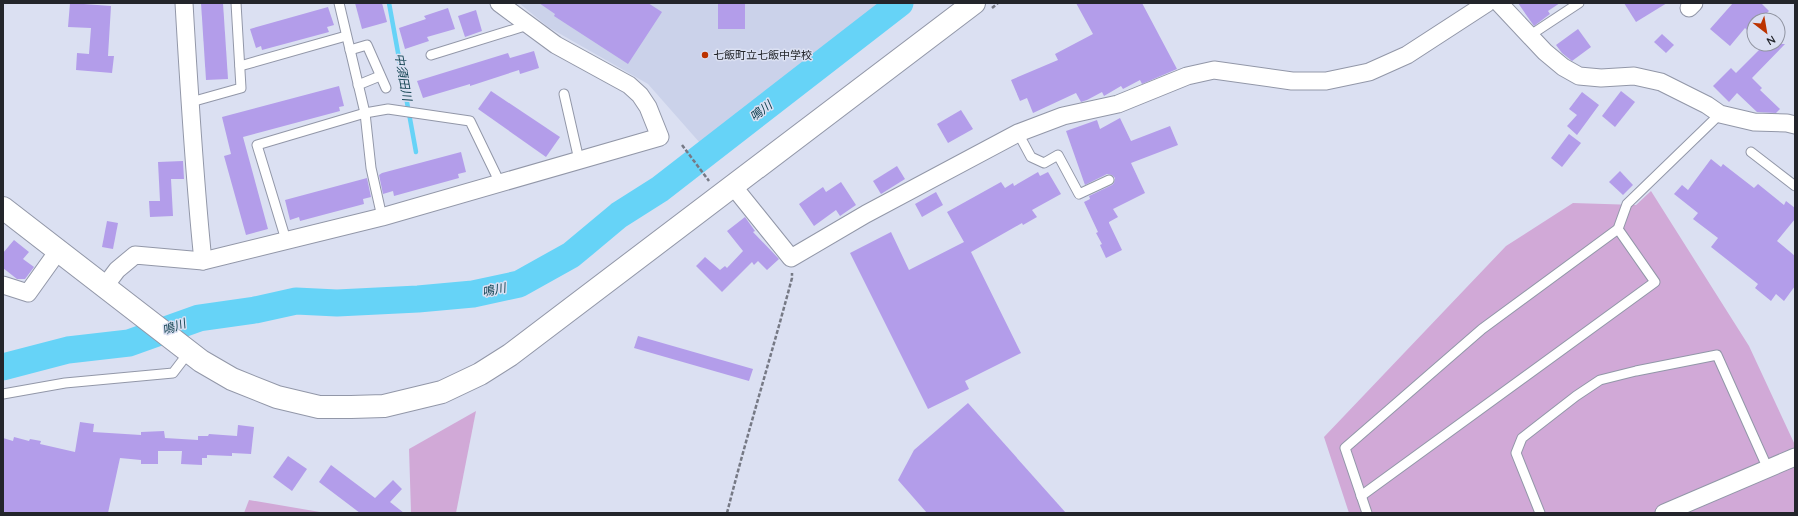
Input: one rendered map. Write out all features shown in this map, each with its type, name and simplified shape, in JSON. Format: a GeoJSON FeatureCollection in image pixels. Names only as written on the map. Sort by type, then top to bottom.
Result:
{"type":"FeatureCollection","features":[{"type":"Feature","properties":{"kind":"street"},"geometry":{"type":"LineString","coordinates":[[184,3],[191,102],[192,143],[203,261]]}},
{"type":"Feature","properties":{"kind":"street"},"geometry":{"type":"LineString","coordinates":[[105,286],[117,270],[135,255],[203,261],[382,217],[660,137],[648,108],[640,95],[629,85],[556,45],[499,3]]}},
{"type":"Feature","properties":{"kind":"street"},"geometry":{"type":"LineString","coordinates":[[3,208],[185,349],[201,361],[232,380],[277,396],[319,407],[384,406],[442,392],[480,374],[510,355],[974,3]]}},
{"type":"Feature","properties":{"kind":"street"},"geometry":{"type":"LineString","coordinates":[[733,186],[791,258],[866,214],[1018,133],[1063,116],[1118,104],[1187,76],[1214,70],[1292,81],[1326,81],[1369,72],[1407,55],[1489,3],[1529,36],[1563,67],[1579,76],[1601,78],[1634,76],[1661,82],[1707,105],[1720,114],[1754,122],[1787,123],[1795,125]]}},
{"type":"Feature","properties":{"kind":"street"},"geometry":{"type":"LineString","coordinates":[[3,285],[28,293],[58,251]]}},
{"type":"Feature","properties":{"kind":"street"},"geometry":{"type":"LineString","coordinates":[[1664,513],[1795,457]]}},
{"type":"Feature","properties":{"kind":"lane"},"geometry":{"type":"LineString","coordinates":[[191,102],[241,88],[236,3]]}},
{"type":"Feature","properties":{"kind":"lane"},"geometry":{"type":"LineString","coordinates":[[339,3],[365,113],[371,168],[382,217]]}},
{"type":"Feature","properties":{"kind":"lane"},"geometry":{"type":"LineString","coordinates":[[1529,36],[1580,3]]}},
{"type":"Feature","properties":{"kind":"lane"},"geometry":{"type":"LineString","coordinates":[[431,55],[528,25]]}},
{"type":"Feature","properties":{"kind":"lane"},"geometry":{"type":"LineString","coordinates":[[240,66],[346,36]]}},
{"type":"Feature","properties":{"kind":"lane"},"geometry":{"type":"LineString","coordinates":[[350,50],[367,45],[386,88]]}},
{"type":"Feature","properties":{"kind":"lane"},"geometry":{"type":"LineString","coordinates":[[358,85],[380,76]]}},
{"type":"Feature","properties":{"kind":"lane"},"geometry":{"type":"LineString","coordinates":[[564,94],[579,160]]}},
{"type":"Feature","properties":{"kind":"lane"},"geometry":{"type":"LineString","coordinates":[[286,240],[257,145],[365,113],[388,109],[470,121],[500,183]]}},
{"type":"Feature","properties":{"kind":"lane"},"geometry":{"type":"LineString","coordinates":[[1367,513],[1345,448],[1482,329],[1618,229],[1627,204],[1720,114]]}},
{"type":"Feature","properties":{"kind":"lane"},"geometry":{"type":"LineString","coordinates":[[1018,133],[1031,157],[1044,163],[1058,154],[1079,194],[1109,180]]}},
{"type":"Feature","properties":{"kind":"lane"},"geometry":{"type":"LineString","coordinates":[[1751,152],[1795,186]]}},
{"type":"Feature","properties":{"kind":"lane"},"geometry":{"type":"LineString","coordinates":[[1361,496],[1655,282],[1618,229]]}},
{"type":"Feature","properties":{"kind":"lane"},"geometry":{"type":"LineString","coordinates":[[3,394],[65,383],[173,373],[185,349]]}},
{"type":"Feature","properties":{"kind":"lane"},"geometry":{"type":"LineString","coordinates":[[1540,513],[1516,453],[1522,438],[1576,396],[1600,380],[1658,367],[1717,356],[1768,469]]}},
{"type":"Feature","properties":{"kind":"path"},"geometry":{"type":"LineString","coordinates":[[682,144],[705,175]]}},
{"type":"Feature","properties":{"kind":"path"},"geometry":{"type":"LineString","coordinates":[[727,513],[744,445],[792,278],[791,258]]}},
{"type":"Feature","properties":{"kind":"shaded area","name":"七飯町立七飯中学校"},"geometry":{"type":"Polygon","coordinates":[[[519,3],[880,3],[700,143],[648,84],[548,27],[519,3]]]}},
{"type":"Feature","properties":{"kind":"shaded area"},"geometry":{"type":"Polygon","coordinates":[[[1651,191],[1749,346],[1795,445],[1795,513],[1349,513],[1324,437],[1506,246],[1573,203],[1636,205],[1651,191]]]}},
{"type":"Feature","properties":{"kind":"shaded area"},"geometry":{"type":"Polygon","coordinates":[[[476,411],[456,513],[411,513],[409,449],[476,411]]]}},
{"type":"Feature","properties":{"kind":"shaded area"},"geometry":{"type":"Polygon","coordinates":[[[249,500],[326,513],[244,513],[249,500]]]}},
{"type":"Feature","properties":{"kind":"building"},"geometry":{"type":"Polygon","coordinates":[[[70,3],[111,6],[108,56],[114,56],[112,73],[76,70],[77,53],[89,54],[91,28],[68,27],[70,3]]]}},
{"type":"Feature","properties":{"kind":"building"},"geometry":{"type":"Polygon","coordinates":[[[201,3],[223,3],[228,79],[206,80],[201,3]]]}},
{"type":"Feature","properties":{"kind":"building"},"geometry":{"type":"Polygon","coordinates":[[[355,3],[382,3],[387,22],[362,29],[355,3]]]}},
{"type":"Feature","properties":{"kind":"building"},"geometry":{"type":"Polygon","coordinates":[[[539,3],[648,3],[662,12],[628,64],[554,16],[555,14],[539,3]]]}},
{"type":"Feature","properties":{"kind":"building"},"geometry":{"type":"Polygon","coordinates":[[[718,3],[745,3],[745,29],[718,29],[718,3]]]}},
{"type":"Feature","properties":{"kind":"building"},"geometry":{"type":"Polygon","coordinates":[[[1076,3],[1142,3],[1177,69],[1142,84],[1140,80],[1123,89],[1121,86],[1104,96],[1102,92],[1081,102],[1076,93],[1033,113],[1027,98],[1020,101],[1011,80],[1058,60],[1055,54],[1093,34],[1076,3]]]}},
{"type":"Feature","properties":{"kind":"building"},"geometry":{"type":"Polygon","coordinates":[[[1518,3],[1560,3],[1548,11],[1550,14],[1534,26],[1518,3]]]}},
{"type":"Feature","properties":{"kind":"building"},"geometry":{"type":"Polygon","coordinates":[[[1624,3],[1667,3],[1636,22],[1624,3]]]}},
{"type":"Feature","properties":{"kind":"building"},"geometry":{"type":"Polygon","coordinates":[[[1733,3],[1761,3],[1769,11],[1746,12],[1746,29],[1745,28],[1730,46],[1710,29],[1733,3]]]}},
{"type":"Feature","properties":{"kind":"building"},"geometry":{"type":"Polygon","coordinates":[[[328,7],[334,25],[327,27],[329,32],[262,50],[261,46],[256,48],[250,29],[328,7]]]}},
{"type":"Feature","properties":{"kind":"building"},"geometry":{"type":"Polygon","coordinates":[[[448,8],[455,29],[427,37],[429,41],[405,49],[399,28],[426,19],[424,16],[448,8]]]}},
{"type":"Feature","properties":{"kind":"building"},"geometry":{"type":"Polygon","coordinates":[[[476,10],[482,31],[465,37],[458,16],[476,10]]]}},
{"type":"Feature","properties":{"kind":"building"},"geometry":{"type":"Polygon","coordinates":[[[1578,29],[1591,47],[1572,61],[1562,53],[1556,45],[1578,29]]]}},
{"type":"Feature","properties":{"kind":"building"},"geometry":{"type":"Polygon","coordinates":[[[1662,34],[1674,45],[1666,53],[1654,42],[1662,34]]]}},
{"type":"Feature","properties":{"kind":"building"},"geometry":{"type":"Polygon","coordinates":[[[534,51],[539,68],[520,74],[519,70],[470,86],[470,84],[423,98],[417,81],[508,53],[510,58],[534,51]]]}},
{"type":"Feature","properties":{"kind":"building"},"geometry":{"type":"Polygon","coordinates":[[[1757,52],[1777,52],[1752,78],[1762,88],[1760,90],[1780,109],[1776,113],[1757,112],[1737,93],[1729,102],[1713,86],[1731,68],[1736,73],[1757,52]]]}},
{"type":"Feature","properties":{"kind":"building"},"geometry":{"type":"Polygon","coordinates":[[[339,86],[344,106],[339,107],[340,111],[243,137],[268,229],[246,235],[224,156],[231,154],[222,117],[339,86]]]}},
{"type":"Feature","properties":{"kind":"building"},"geometry":{"type":"Polygon","coordinates":[[[491,91],[560,137],[546,157],[478,109],[491,91]]]}},
{"type":"Feature","properties":{"kind":"building"},"geometry":{"type":"Polygon","coordinates":[[[1621,91],[1635,102],[1615,127],[1602,116],[1621,91]]]}},
{"type":"Feature","properties":{"kind":"building"},"geometry":{"type":"Polygon","coordinates":[[[1582,92],[1599,105],[1577,135],[1567,126],[1577,115],[1569,109],[1582,92]]]}},
{"type":"Feature","properties":{"kind":"building"},"geometry":{"type":"Polygon","coordinates":[[[961,110],[973,129],[948,143],[937,124],[961,110]]]}},
{"type":"Feature","properties":{"kind":"building"},"geometry":{"type":"Polygon","coordinates":[[[1120,118],[1131,141],[1170,126],[1178,145],[1131,163],[1145,193],[1113,209],[1118,217],[1109,223],[1122,250],[1106,258],[1100,245],[1102,244],[1096,233],[1098,232],[1084,202],[1090,199],[1089,196],[1112,185],[1115,178],[1112,175],[1107,174],[1085,185],[1066,131],[1097,120],[1100,129],[1120,118]]]}},
{"type":"Feature","properties":{"kind":"building"},"geometry":{"type":"Polygon","coordinates":[[[1569,134],[1581,143],[1562,167],[1551,158],[1569,134]]]}},
{"type":"Feature","properties":{"kind":"building"},"geometry":{"type":"Polygon","coordinates":[[[461,152],[466,172],[458,174],[459,178],[394,196],[393,191],[383,194],[379,175],[382,173],[461,152]]]}},
{"type":"Feature","properties":{"kind":"building"},"geometry":{"type":"Polygon","coordinates":[[[1711,159],[1721,167],[1723,164],[1754,188],[1758,184],[1784,205],[1786,201],[1795,208],[1795,219],[1777,241],[1795,256],[1795,286],[1784,301],[1776,294],[1771,301],[1755,288],[1758,284],[1711,247],[1718,238],[1693,219],[1698,213],[1674,194],[1682,185],[1688,190],[1711,159]]]}},
{"type":"Feature","properties":{"kind":"building"},"geometry":{"type":"Polygon","coordinates":[[[183,161],[184,179],[171,179],[173,216],[150,217],[149,201],[160,201],[158,162],[183,161]]]}},
{"type":"Feature","properties":{"kind":"building"},"geometry":{"type":"Polygon","coordinates":[[[897,166],[905,179],[881,194],[873,181],[897,166]]]}},
{"type":"Feature","properties":{"kind":"building"},"geometry":{"type":"Polygon","coordinates":[[[1620,171],[1633,185],[1623,195],[1609,182],[1620,171]]]}},
{"type":"Feature","properties":{"kind":"building"},"geometry":{"type":"Polygon","coordinates":[[[1038,172],[1040,176],[1048,172],[1061,194],[1032,210],[1037,217],[1023,225],[1022,223],[971,252],[1021,353],[965,381],[969,389],[928,409],[850,253],[891,232],[909,270],[964,242],[947,212],[1001,182],[1005,188],[1013,183],[1014,186],[1038,172]]]}},
{"type":"Feature","properties":{"kind":"building"},"geometry":{"type":"Polygon","coordinates":[[[367,178],[371,197],[363,199],[364,204],[300,221],[299,217],[290,220],[285,200],[367,178]]]}},
{"type":"Feature","properties":{"kind":"building"},"geometry":{"type":"Polygon","coordinates":[[[841,182],[856,205],[840,216],[836,210],[814,226],[799,204],[823,187],[826,192],[841,182]]]}},
{"type":"Feature","properties":{"kind":"building"},"geometry":{"type":"Polygon","coordinates":[[[936,192],[943,205],[922,217],[915,204],[936,192]]]}},
{"type":"Feature","properties":{"kind":"building"},"geometry":{"type":"Polygon","coordinates":[[[745,217],[755,231],[753,232],[779,259],[767,270],[758,261],[754,265],[752,262],[722,292],[696,266],[705,257],[720,270],[725,266],[727,268],[743,251],[727,231],[745,217]]]}},
{"type":"Feature","properties":{"kind":"building"},"geometry":{"type":"Polygon","coordinates":[[[107,221],[118,223],[113,249],[102,247],[107,221]]]}},
{"type":"Feature","properties":{"kind":"building"},"geometry":{"type":"Polygon","coordinates":[[[14,240],[29,252],[23,259],[34,267],[25,279],[17,279],[3,268],[3,253],[14,240]]]}},
{"type":"Feature","properties":{"kind":"building"},"geometry":{"type":"Polygon","coordinates":[[[638,336],[753,369],[749,381],[634,348],[638,336]]]}},
{"type":"Feature","properties":{"kind":"building"},"geometry":{"type":"Polygon","coordinates":[[[968,403],[1066,513],[927,513],[898,480],[914,450],[968,403]]]}},
{"type":"Feature","properties":{"kind":"building"},"geometry":{"type":"Polygon","coordinates":[[[80,422],[94,424],[93,432],[141,435],[141,432],[164,431],[165,438],[198,440],[198,436],[208,436],[209,434],[237,436],[238,425],[254,427],[251,454],[232,453],[232,456],[207,455],[207,458],[202,458],[202,465],[181,464],[182,451],[158,451],[158,464],[141,464],[141,460],[120,458],[108,513],[3,513],[3,438],[13,441],[14,437],[29,441],[30,439],[41,441],[40,444],[75,452],[80,422]]]}},
{"type":"Feature","properties":{"kind":"building"},"geometry":{"type":"Polygon","coordinates":[[[288,456],[307,469],[292,491],[273,477],[288,456]]]}},
{"type":"Feature","properties":{"kind":"building"},"geometry":{"type":"Polygon","coordinates":[[[331,465],[375,498],[393,480],[402,489],[390,502],[404,513],[360,513],[319,482],[331,465]]]}},
{"type":"Feature","properties":{"kind":"waterway","name":"中須田川"},"geometry":{"type":"LineString","coordinates":[[389,3],[416,152]]}},
{"type":"Feature","properties":{"kind":"waterway","name":"鳴川"},"geometry":{"type":"LineString","coordinates":[[3,367],[68,350],[129,343],[199,318],[255,310],[296,301],[337,303],[418,299],[473,294],[519,284],[571,255],[619,215],[660,189],[900,3]]}},
{"type":"Feature","properties":{"kind":"place","name":"七飯町立七飯中学校"},"geometry":{"type":"Point","coordinates":[705,55]}}]}
